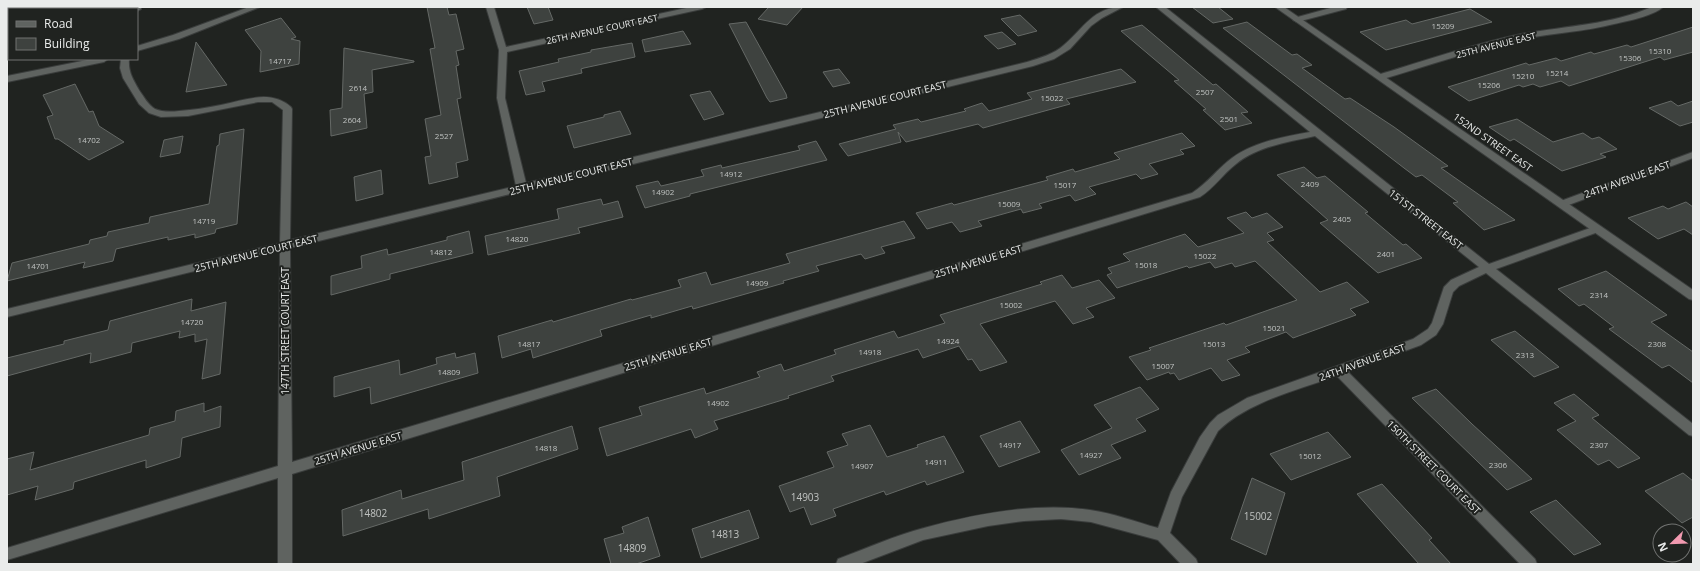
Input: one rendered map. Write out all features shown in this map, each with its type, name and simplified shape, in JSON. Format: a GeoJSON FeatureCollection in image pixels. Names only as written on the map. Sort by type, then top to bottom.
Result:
{"type":"FeatureCollection","features":[{"type":"Feature","properties":{"kind":"street"},"geometry":{"type":"LineString","coordinates":[[138,50],[256,7]]}},
{"type":"Feature","properties":{"kind":"street"},"geometry":{"type":"LineString","coordinates":[[490,7],[502,50],[501,98],[522,188]]}},
{"type":"Feature","properties":{"kind":"street","name":"26TH AVENUE COURT EAST"},"geometry":{"type":"LineString","coordinates":[[502,50],[702,7]]}},
{"type":"Feature","properties":{"kind":"street","name":"25TH AVENUE COURT EAST"},"geometry":{"type":"LineString","coordinates":[[7,313],[1030,64],[1051,56],[1067,47],[1088,24],[1099,16],[1119,7]]}},
{"type":"Feature","properties":{"kind":"street","name":"151ST STREET EAST"},"geometry":{"type":"LineString","coordinates":[[1160,7],[1693,431]]}},
{"type":"Feature","properties":{"kind":"street","name":"152ND STREET EAST"},"geometry":{"type":"LineString","coordinates":[[1279,7],[1693,296]]}},
{"type":"Feature","properties":{"kind":"street"},"geometry":{"type":"LineString","coordinates":[[1297,20],[1343,7]]}},
{"type":"Feature","properties":{"kind":"street","name":"25TH AVENUE EAST"},"geometry":{"type":"LineString","coordinates":[[1380,77],[1505,41],[1540,34],[1586,28],[1623,20],[1659,7]]}},
{"type":"Feature","properties":{"kind":"street"},"geometry":{"type":"LineString","coordinates":[[7,79],[99,60]]}},
{"type":"Feature","properties":{"kind":"street","name":"147TH STREET COURT EAST"},"geometry":{"type":"LineString","coordinates":[[125,60],[124,71],[144,105],[153,112],[161,114],[177,114],[212,109],[258,99],[279,101],[288,109],[284,246],[285,564]]}},
{"type":"Feature","properties":{"kind":"street","name":"25TH AVENUE EAST"},"geometry":{"type":"LineString","coordinates":[[7,554],[1196,195],[1204,191],[1226,167],[1240,156],[1254,150],[1317,133]]}},
{"type":"Feature","properties":{"kind":"street","name":"24TH AVENUE EAST"},"geometry":{"type":"LineString","coordinates":[[1562,204],[1693,155]]}},
{"type":"Feature","properties":{"kind":"street","name":"24TH AVENUE EAST"},"geometry":{"type":"LineString","coordinates":[[1162,535],[1176,496],[1205,441],[1214,427],[1222,419],[1251,402],[1417,342],[1432,332],[1437,324],[1448,290],[1466,277],[1597,229]]}},
{"type":"Feature","properties":{"kind":"street","name":"150TH STREET COURT EAST"},"geometry":{"type":"LineString","coordinates":[[1339,370],[1530,564]]}},
{"type":"Feature","properties":{"kind":"street"},"geometry":{"type":"LineString","coordinates":[[843,564],[924,534],[988,520],[1024,515],[1061,513],[1091,516],[1162,535],[1190,564]]}},
{"type":"Feature","properties":{"kind":"building"},"geometry":{"type":"Polygon","coordinates":[[[427,7],[447,7],[449,15],[456,14],[464,49],[456,51],[459,65],[456,66],[461,98],[457,99],[468,160],[456,163],[458,177],[429,184],[425,157],[431,156],[425,119],[441,115],[430,49],[435,48],[427,7]]]}},
{"type":"Feature","properties":{"kind":"building"},"geometry":{"type":"Polygon","coordinates":[[[527,7],[548,7],[553,20],[534,24],[527,7]]]}},
{"type":"Feature","properties":{"kind":"building"},"geometry":{"type":"Polygon","coordinates":[[[769,7],[803,7],[787,25],[758,19],[769,7]]]}},
{"type":"Feature","properties":{"kind":"building"},"geometry":{"type":"Polygon","coordinates":[[[1192,7],[1218,7],[1233,19],[1213,23],[1192,7]]]}},
{"type":"Feature","properties":{"kind":"building"},"geometry":{"type":"Polygon","coordinates":[[[1470,9],[1492,22],[1386,50],[1360,32],[1406,20],[1412,24],[1470,9]]]}},
{"type":"Feature","properties":{"kind":"building"},"geometry":{"type":"Polygon","coordinates":[[[1020,15],[1037,31],[1018,36],[1001,19],[1020,15]]]}},
{"type":"Feature","properties":{"kind":"building"},"geometry":{"type":"Polygon","coordinates":[[[281,18],[296,37],[291,39],[300,41],[299,64],[260,72],[261,51],[245,30],[281,18]]]}},
{"type":"Feature","properties":{"kind":"building"},"geometry":{"type":"Polygon","coordinates":[[[746,22],[787,98],[770,102],[767,98],[729,24],[746,22]]]}},
{"type":"Feature","properties":{"kind":"building"},"geometry":{"type":"Polygon","coordinates":[[[1247,22],[1292,55],[1297,54],[1312,65],[1302,68],[1345,99],[1350,98],[1394,127],[1448,166],[1441,168],[1515,220],[1484,230],[1453,203],[1458,202],[1422,175],[1416,177],[1223,28],[1247,22]]]}},
{"type":"Feature","properties":{"kind":"building"},"geometry":{"type":"Polygon","coordinates":[[[1142,25],[1213,85],[1216,84],[1248,112],[1241,113],[1252,123],[1225,130],[1203,110],[1206,109],[1174,81],[1179,80],[1121,31],[1142,25]]]}},
{"type":"Feature","properties":{"kind":"building"},"geometry":{"type":"Polygon","coordinates":[[[1693,27],[1693,52],[1664,60],[1660,57],[1569,86],[1561,81],[1540,87],[1533,84],[1523,87],[1519,85],[1469,101],[1448,87],[1526,63],[1529,65],[1556,58],[1561,61],[1591,52],[1594,54],[1627,45],[1631,47],[1693,27]]]}},
{"type":"Feature","properties":{"kind":"building"},"geometry":{"type":"Polygon","coordinates":[[[683,31],[691,44],[645,52],[642,40],[683,31]]]}},
{"type":"Feature","properties":{"kind":"building"},"geometry":{"type":"Polygon","coordinates":[[[1002,32],[1016,44],[998,49],[984,36],[1002,32]]]}},
{"type":"Feature","properties":{"kind":"building"},"geometry":{"type":"Polygon","coordinates":[[[196,42],[227,85],[186,92],[196,42]]]}},
{"type":"Feature","properties":{"kind":"building"},"geometry":{"type":"Polygon","coordinates":[[[632,43],[635,57],[584,68],[581,69],[582,73],[542,82],[545,91],[526,95],[519,71],[559,62],[558,59],[591,52],[591,50],[632,43]]]}},
{"type":"Feature","properties":{"kind":"building"},"geometry":{"type":"Polygon","coordinates":[[[344,48],[414,62],[372,70],[373,92],[364,94],[367,128],[331,136],[330,110],[342,108],[344,48]]]}},
{"type":"Feature","properties":{"kind":"building"},"geometry":{"type":"Polygon","coordinates":[[[839,69],[850,83],[833,87],[823,72],[839,69]]]}},
{"type":"Feature","properties":{"kind":"building"},"geometry":{"type":"Polygon","coordinates":[[[1121,69],[1136,82],[1066,99],[1070,104],[983,128],[978,124],[906,142],[898,132],[901,142],[848,156],[839,144],[896,129],[893,125],[918,119],[921,122],[966,111],[964,109],[982,103],[989,111],[1032,99],[1027,93],[1121,69]]]}},
{"type":"Feature","properties":{"kind":"building"},"geometry":{"type":"Polygon","coordinates":[[[75,84],[89,112],[93,111],[99,126],[124,142],[89,160],[58,139],[55,139],[47,117],[53,115],[43,95],[75,84]]]}},
{"type":"Feature","properties":{"kind":"building"},"geometry":{"type":"Polygon","coordinates":[[[710,91],[724,114],[704,120],[690,95],[710,91]]]}},
{"type":"Feature","properties":{"kind":"building"},"geometry":{"type":"Polygon","coordinates":[[[1671,101],[1678,106],[1693,101],[1693,122],[1680,126],[1649,108],[1671,101]]]}},
{"type":"Feature","properties":{"kind":"building"},"geometry":{"type":"Polygon","coordinates":[[[620,111],[631,134],[574,148],[567,126],[604,117],[604,115],[620,111]]]}},
{"type":"Feature","properties":{"kind":"building"},"geometry":{"type":"Polygon","coordinates":[[[1517,119],[1553,142],[1583,133],[1592,139],[1599,137],[1617,149],[1600,154],[1606,157],[1562,171],[1514,139],[1510,141],[1489,127],[1517,119]]]}},
{"type":"Feature","properties":{"kind":"building"},"geometry":{"type":"Polygon","coordinates":[[[244,129],[237,224],[216,229],[215,233],[195,238],[195,234],[168,240],[168,237],[116,249],[113,261],[83,268],[85,262],[7,281],[12,263],[89,244],[90,240],[107,236],[108,232],[149,223],[150,217],[209,204],[220,134],[244,129]]]}},
{"type":"Feature","properties":{"kind":"building"},"geometry":{"type":"Polygon","coordinates":[[[1182,133],[1195,146],[1180,150],[1184,154],[1149,164],[1158,174],[1141,179],[1136,174],[1089,187],[1096,194],[1075,201],[1070,195],[1039,204],[1042,208],[1023,213],[1021,209],[978,221],[982,226],[960,232],[952,222],[927,229],[916,213],[952,203],[954,205],[1048,180],[1046,177],[1073,169],[1075,172],[1120,159],[1114,153],[1182,133]]]}},
{"type":"Feature","properties":{"kind":"building"},"geometry":{"type":"Polygon","coordinates":[[[183,136],[180,153],[160,157],[164,140],[183,136]]]}},
{"type":"Feature","properties":{"kind":"building"},"geometry":{"type":"Polygon","coordinates":[[[816,141],[827,160],[690,194],[690,196],[645,208],[636,186],[658,181],[661,186],[704,176],[701,170],[721,165],[722,168],[800,150],[798,146],[816,141]]]}},
{"type":"Feature","properties":{"kind":"building"},"geometry":{"type":"Polygon","coordinates":[[[1304,167],[1317,178],[1325,176],[1368,212],[1365,213],[1403,245],[1406,244],[1422,258],[1378,273],[1320,223],[1328,220],[1277,175],[1304,167]]]}},
{"type":"Feature","properties":{"kind":"building"},"geometry":{"type":"Polygon","coordinates":[[[381,170],[383,194],[356,201],[354,177],[381,170]]]}},
{"type":"Feature","properties":{"kind":"building"},"geometry":{"type":"Polygon","coordinates":[[[601,199],[603,205],[618,201],[623,217],[578,228],[580,233],[488,255],[485,236],[559,219],[557,209],[601,199]]]}},
{"type":"Feature","properties":{"kind":"building"},"geometry":{"type":"Polygon","coordinates":[[[1686,202],[1693,207],[1693,235],[1684,229],[1658,239],[1628,218],[1663,206],[1668,209],[1686,202]]]}},
{"type":"Feature","properties":{"kind":"building"},"geometry":{"type":"Polygon","coordinates":[[[1246,212],[1252,218],[1267,213],[1283,227],[1267,233],[1274,240],[1267,242],[1320,292],[1347,282],[1369,302],[1350,309],[1356,315],[1293,338],[1286,332],[1245,347],[1250,352],[1227,360],[1240,375],[1222,381],[1211,368],[1179,380],[1174,373],[1170,374],[1169,372],[1147,380],[1129,357],[1151,350],[1149,348],[1224,323],[1226,325],[1297,300],[1255,261],[1235,267],[1232,263],[1215,268],[1210,262],[1189,268],[1187,266],[1117,288],[1107,275],[1112,273],[1108,268],[1130,261],[1123,254],[1185,234],[1198,247],[1244,233],[1227,218],[1246,212]]]}},
{"type":"Feature","properties":{"kind":"building"},"geometry":{"type":"Polygon","coordinates":[[[904,221],[915,238],[881,247],[885,253],[865,259],[861,254],[816,266],[819,271],[783,281],[784,283],[693,309],[692,306],[651,318],[651,315],[600,330],[602,336],[533,358],[531,349],[502,358],[498,336],[552,320],[553,322],[631,299],[632,300],[681,287],[678,280],[706,272],[711,285],[790,263],[786,254],[904,221]]]}},
{"type":"Feature","properties":{"kind":"building"},"geometry":{"type":"Polygon","coordinates":[[[469,231],[473,253],[390,274],[390,279],[331,295],[331,276],[362,268],[361,256],[387,249],[388,255],[447,240],[447,237],[469,231]]]}},
{"type":"Feature","properties":{"kind":"building"},"geometry":{"type":"Polygon","coordinates":[[[1606,271],[1667,315],[1651,322],[1693,352],[1693,383],[1669,365],[1662,368],[1609,329],[1614,327],[1584,304],[1579,306],[1558,289],[1606,271]]]}},
{"type":"Feature","properties":{"kind":"building"},"geometry":{"type":"Polygon","coordinates":[[[1062,275],[1072,288],[1099,280],[1115,298],[1086,308],[1094,317],[1073,324],[1055,301],[980,324],[1007,362],[980,371],[972,359],[968,360],[959,346],[923,358],[918,349],[831,376],[834,381],[788,396],[789,398],[714,421],[718,429],[695,438],[691,429],[607,456],[599,428],[642,415],[639,407],[704,388],[706,394],[760,377],[757,372],[781,364],[784,371],[836,354],[834,350],[894,331],[898,338],[945,323],[940,315],[1042,284],[1040,282],[1062,275]]]}},
{"type":"Feature","properties":{"kind":"building"},"geometry":{"type":"Polygon","coordinates":[[[192,299],[191,311],[226,302],[220,374],[202,379],[207,339],[195,342],[195,334],[179,338],[180,331],[132,343],[131,352],[90,363],[91,353],[7,376],[7,358],[64,344],[64,341],[108,330],[110,321],[192,299]]]}},
{"type":"Feature","properties":{"kind":"building"},"geometry":{"type":"Polygon","coordinates":[[[1515,331],[1559,367],[1534,377],[1491,340],[1515,331]]]}},
{"type":"Feature","properties":{"kind":"building"},"geometry":{"type":"Polygon","coordinates":[[[455,353],[456,358],[475,353],[478,373],[371,404],[370,387],[334,397],[334,377],[399,360],[400,375],[437,364],[436,358],[455,353]]]}},
{"type":"Feature","properties":{"kind":"building"},"geometry":{"type":"Polygon","coordinates":[[[1140,387],[1159,409],[1136,419],[1146,431],[1111,445],[1121,458],[1079,475],[1061,450],[1112,428],[1094,405],[1140,387]]]}},
{"type":"Feature","properties":{"kind":"building"},"geometry":{"type":"Polygon","coordinates":[[[1436,389],[1532,479],[1507,490],[1412,398],[1436,389]]]}},
{"type":"Feature","properties":{"kind":"building"},"geometry":{"type":"Polygon","coordinates":[[[1574,394],[1599,415],[1592,418],[1640,458],[1618,468],[1609,460],[1598,465],[1557,430],[1576,421],[1554,403],[1574,394]]]}},
{"type":"Feature","properties":{"kind":"building"},"geometry":{"type":"Polygon","coordinates":[[[204,403],[204,412],[221,406],[220,427],[182,438],[180,457],[146,468],[146,460],[74,482],[73,489],[35,500],[38,486],[7,495],[7,459],[34,452],[30,470],[149,435],[150,428],[175,421],[176,411],[204,403]]]}},
{"type":"Feature","properties":{"kind":"building"},"geometry":{"type":"Polygon","coordinates":[[[1020,421],[1040,452],[999,467],[980,436],[1020,421]]]}},
{"type":"Feature","properties":{"kind":"building"},"geometry":{"type":"Polygon","coordinates":[[[870,425],[887,457],[918,447],[917,445],[944,436],[964,472],[927,485],[925,481],[886,495],[884,491],[833,509],[836,516],[811,525],[804,507],[790,512],[779,486],[834,467],[827,452],[848,445],[842,434],[870,425]]]}},
{"type":"Feature","properties":{"kind":"building"},"geometry":{"type":"Polygon","coordinates":[[[572,426],[578,449],[497,477],[500,496],[429,519],[428,509],[343,536],[342,510],[401,490],[402,499],[464,480],[462,462],[572,426]]]}},
{"type":"Feature","properties":{"kind":"building"},"geometry":{"type":"Polygon","coordinates":[[[1328,432],[1351,457],[1291,480],[1270,454],[1328,432]]]}},
{"type":"Feature","properties":{"kind":"building"},"geometry":{"type":"Polygon","coordinates":[[[1683,473],[1693,481],[1693,517],[1682,523],[1645,491],[1683,473]]]}},
{"type":"Feature","properties":{"kind":"building"},"geometry":{"type":"Polygon","coordinates":[[[1252,478],[1285,493],[1266,555],[1231,539],[1252,478]]]}},
{"type":"Feature","properties":{"kind":"building"},"geometry":{"type":"Polygon","coordinates":[[[1382,484],[1432,538],[1429,540],[1451,564],[1419,564],[1357,494],[1382,484]]]}},
{"type":"Feature","properties":{"kind":"building"},"geometry":{"type":"Polygon","coordinates":[[[1556,500],[1601,544],[1574,555],[1530,512],[1556,500]]]}},
{"type":"Feature","properties":{"kind":"building"},"geometry":{"type":"Polygon","coordinates":[[[749,510],[759,538],[701,558],[692,529],[749,510]]]}},
{"type":"Feature","properties":{"kind":"building"},"geometry":{"type":"Polygon","coordinates":[[[648,517],[660,556],[636,564],[611,564],[604,539],[624,533],[622,527],[648,517]]]}}]}
